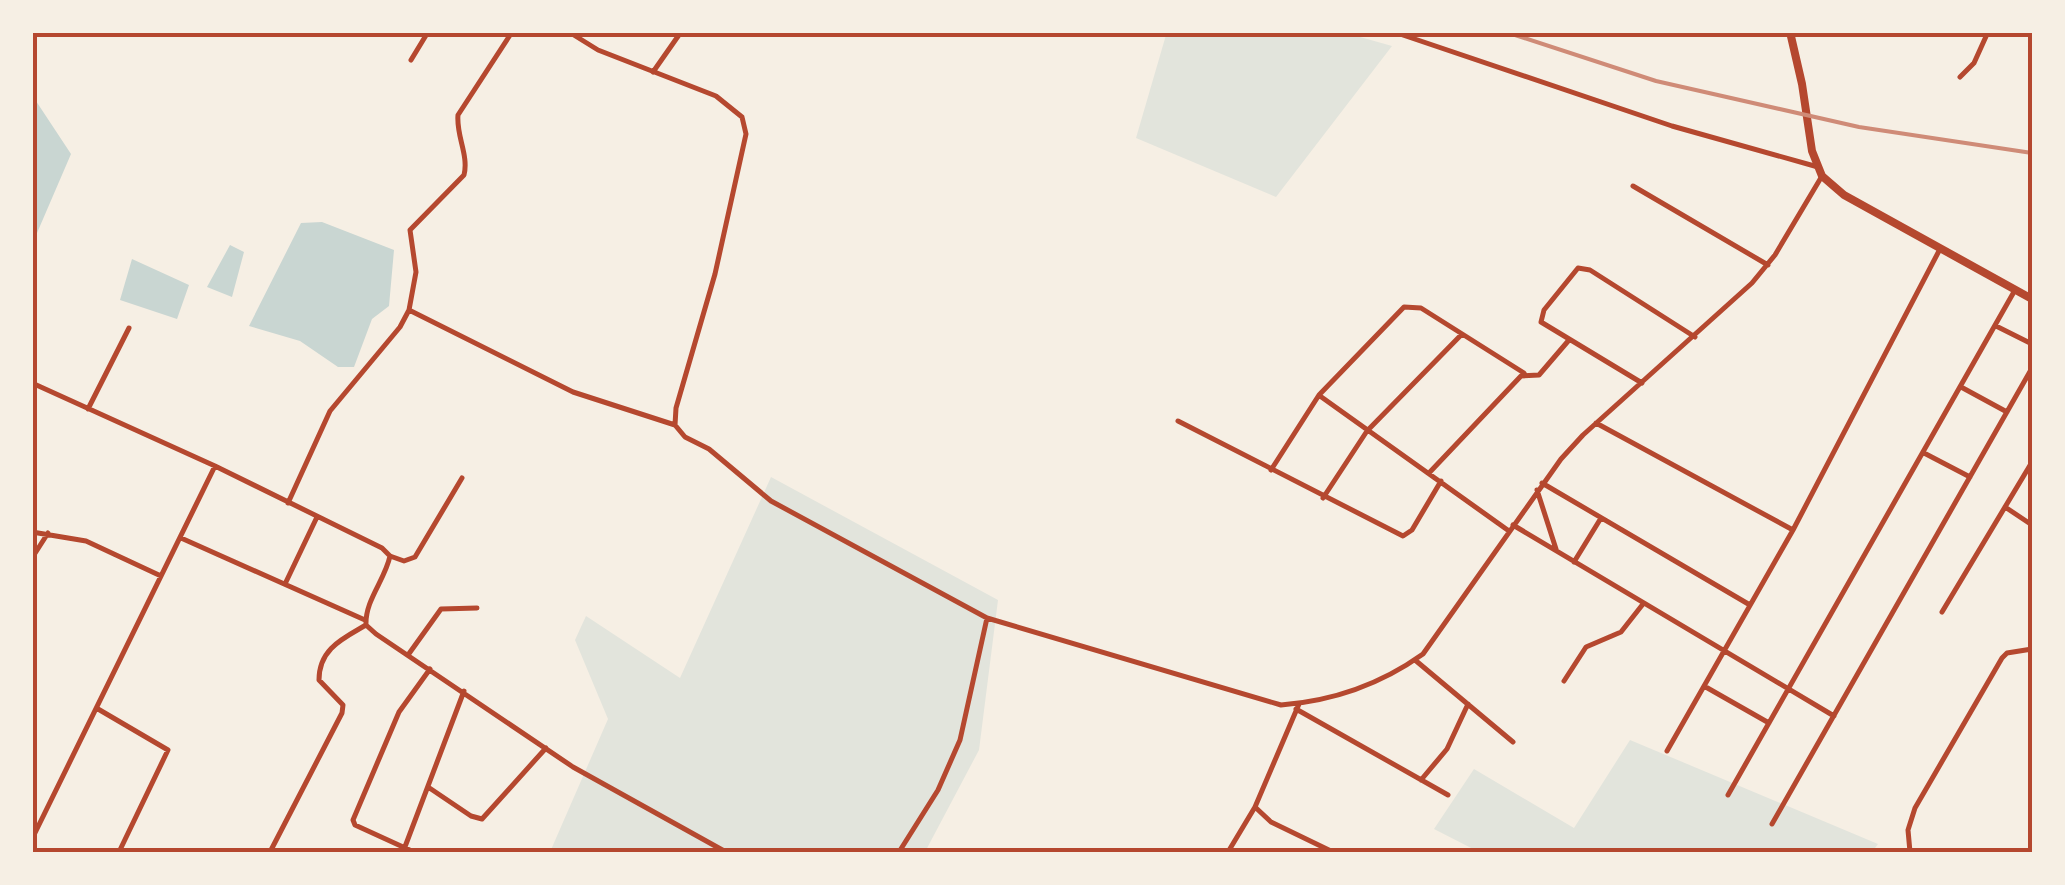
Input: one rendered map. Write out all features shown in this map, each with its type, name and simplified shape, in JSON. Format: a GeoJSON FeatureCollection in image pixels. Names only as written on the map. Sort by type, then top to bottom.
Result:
{"type":"FeatureCollection","features":[{"type":"Feature","properties":{"kind":"main road"},"geometry":{"type":"LineString","coordinates":[[1790,32],[1812,151],[1820,172],[1844,195],[2032,299]]}},
{"type":"Feature","properties":{"kind":"street"},"geometry":{"type":"LineString","coordinates":[[411,60],[428,32]]}},
{"type":"Feature","properties":{"kind":"street"},"geometry":{"type":"LineString","coordinates":[[288,503],[330,411],[400,328],[410,310],[416,272],[410,230],[464,176],[467,164],[457,128],[458,115],[512,32]]}},
{"type":"Feature","properties":{"kind":"street"},"geometry":{"type":"LineString","coordinates":[[569,32],[598,50],[716,96],[742,118],[746,134],[715,274],[676,408],[675,425]]}},
{"type":"Feature","properties":{"kind":"street"},"geometry":{"type":"LineString","coordinates":[[653,72],[681,32]]}},
{"type":"Feature","properties":{"kind":"street"},"geometry":{"type":"LineString","coordinates":[[410,310],[573,392],[675,425],[685,437],[709,449],[770,501],[988,618],[1251,698],[1298,706],[1315,702],[1357,690],[1415,660],[1434,643],[1542,484],[1596,423],[1768,265],[1820,172],[1394,32]]}},
{"type":"Feature","properties":{"kind":"street"},"geometry":{"type":"LineString","coordinates":[[1960,78],[1974,63],[1988,32]]}},
{"type":"Feature","properties":{"kind":"street"},"geometry":{"type":"LineString","coordinates":[[1633,186],[1768,265]]}},
{"type":"Feature","properties":{"kind":"street"},"geometry":{"type":"LineString","coordinates":[[1667,752],[1792,530],[1940,249]]}},
{"type":"Feature","properties":{"kind":"street"},"geometry":{"type":"LineString","coordinates":[[1642,383],[1545,326],[1542,316],[1573,272],[1584,267],[1694,337]]}},
{"type":"Feature","properties":{"kind":"street"},"geometry":{"type":"LineString","coordinates":[[1728,795],[2016,290]]}},
{"type":"Feature","properties":{"kind":"street"},"geometry":{"type":"LineString","coordinates":[[1271,470],[1319,395],[1404,307],[1420,308],[1524,373],[1539,375],[1569,340]]}},
{"type":"Feature","properties":{"kind":"street"},"geometry":{"type":"LineString","coordinates":[[1996,326],[2032,344]]}},
{"type":"Feature","properties":{"kind":"street"},"geometry":{"type":"LineString","coordinates":[[88,410],[130,328]]}},
{"type":"Feature","properties":{"kind":"street"},"geometry":{"type":"LineString","coordinates":[[1323,498],[1367,431],[1462,334]]}},
{"type":"Feature","properties":{"kind":"street"},"geometry":{"type":"LineString","coordinates":[[1772,824],[2032,368]]}},
{"type":"Feature","properties":{"kind":"street"},"geometry":{"type":"LineString","coordinates":[[1429,473],[1524,373]]}},
{"type":"Feature","properties":{"kind":"street"},"geometry":{"type":"LineString","coordinates":[[32,383],[215,466],[404,561],[415,556],[462,478]]}},
{"type":"Feature","properties":{"kind":"street"},"geometry":{"type":"LineString","coordinates":[[1961,387],[2008,412]]}},
{"type":"Feature","properties":{"kind":"street"},"geometry":{"type":"LineString","coordinates":[[1319,395],[1511,528],[1834,716]]}},
{"type":"Feature","properties":{"kind":"street"},"geometry":{"type":"LineString","coordinates":[[1178,422],[1403,536],[1412,530],[1441,481]]}},
{"type":"Feature","properties":{"kind":"street"},"geometry":{"type":"LineString","coordinates":[[1596,423],[1792,530]]}},
{"type":"Feature","properties":{"kind":"street"},"geometry":{"type":"LineString","coordinates":[[1924,453],[1970,478]]}},
{"type":"Feature","properties":{"kind":"street"},"geometry":{"type":"LineString","coordinates":[[1942,612],[2032,462]]}},
{"type":"Feature","properties":{"kind":"street"},"geometry":{"type":"LineString","coordinates":[[33,838],[215,466]]}},
{"type":"Feature","properties":{"kind":"street"},"geometry":{"type":"LineString","coordinates":[[1542,484],[1750,605]]}},
{"type":"Feature","properties":{"kind":"street"},"geometry":{"type":"LineString","coordinates":[[1537,490],[1558,552]]}},
{"type":"Feature","properties":{"kind":"street"},"geometry":{"type":"LineString","coordinates":[[2005,508],[2032,525]]}},
{"type":"Feature","properties":{"kind":"street"},"geometry":{"type":"LineString","coordinates":[[285,584],[317,517]]}},
{"type":"Feature","properties":{"kind":"street"},"geometry":{"type":"LineString","coordinates":[[1574,562],[1601,518]]}},
{"type":"Feature","properties":{"kind":"street"},"geometry":{"type":"LineString","coordinates":[[32,532],[86,541],[162,577]]}},
{"type":"Feature","properties":{"kind":"street"},"geometry":{"type":"LineString","coordinates":[[32,558],[48,533]]}},
{"type":"Feature","properties":{"kind":"street"},"geometry":{"type":"LineString","coordinates":[[181,538],[366,622],[597,782],[726,852]]}},
{"type":"Feature","properties":{"kind":"street"},"geometry":{"type":"LineString","coordinates":[[366,622],[366,613],[390,556]]}},
{"type":"Feature","properties":{"kind":"street"},"geometry":{"type":"LineString","coordinates":[[1564,681],[1586,647],[1620,632],[1643,604]]}},
{"type":"Feature","properties":{"kind":"street"},"geometry":{"type":"LineString","coordinates":[[408,654],[442,609],[477,608]]}},
{"type":"Feature","properties":{"kind":"street"},"geometry":{"type":"LineString","coordinates":[[900,852],[938,790],[960,740],[988,618]]}},
{"type":"Feature","properties":{"kind":"street"},"geometry":{"type":"LineString","coordinates":[[270,852],[342,713],[339,699],[319,680],[321,662],[332,645],[366,622]]}},
{"type":"Feature","properties":{"kind":"street"},"geometry":{"type":"LineString","coordinates":[[1910,852],[1908,830],[1914,808],[2002,658],[2007,653],[2032,649]]}},
{"type":"Feature","properties":{"kind":"street"},"geometry":{"type":"LineString","coordinates":[[1415,660],[1512,742]]}},
{"type":"Feature","properties":{"kind":"street"},"geometry":{"type":"LineString","coordinates":[[414,852],[355,825],[352,820],[399,712],[430,669]]}},
{"type":"Feature","properties":{"kind":"street"},"geometry":{"type":"LineString","coordinates":[[1704,686],[1769,722]]}},
{"type":"Feature","properties":{"kind":"street"},"geometry":{"type":"LineString","coordinates":[[404,850],[464,691]]}},
{"type":"Feature","properties":{"kind":"street"},"geometry":{"type":"LineString","coordinates":[[1421,780],[1447,749],[1468,704]]}},
{"type":"Feature","properties":{"kind":"street"},"geometry":{"type":"LineString","coordinates":[[1298,706],[1448,795]]}},
{"type":"Feature","properties":{"kind":"street"},"geometry":{"type":"LineString","coordinates":[[1228,852],[1255,807],[1298,706]]}},
{"type":"Feature","properties":{"kind":"street"},"geometry":{"type":"LineString","coordinates":[[98,710],[168,750],[120,852]]}},
{"type":"Feature","properties":{"kind":"street"},"geometry":{"type":"LineString","coordinates":[[428,788],[482,819],[546,748]]}},
{"type":"Feature","properties":{"kind":"street"},"geometry":{"type":"LineString","coordinates":[[1255,807],[1271,822],[1333,852]]}},
{"type":"Feature","properties":{"kind":"shaded area"},"geometry":{"type":"Polygon","coordinates":[[[1346,33],[1392,46],[1276,197],[1136,138],[1166,35],[1346,33]]]}},
{"type":"Feature","properties":{"kind":"shaded area"},"geometry":{"type":"Polygon","coordinates":[[[33,100],[71,154],[33,235],[33,100]]]}},
{"type":"Feature","properties":{"kind":"shaded area"},"geometry":{"type":"Polygon","coordinates":[[[322,222],[394,250],[389,306],[372,319],[354,367],[338,367],[300,341],[249,326],[301,223],[322,222]]]}},
{"type":"Feature","properties":{"kind":"shaded area"},"geometry":{"type":"Polygon","coordinates":[[[230,245],[244,252],[232,297],[207,287],[230,245]]]}},
{"type":"Feature","properties":{"kind":"shaded area"},"geometry":{"type":"Polygon","coordinates":[[[132,259],[189,285],[177,319],[120,300],[132,259]]]}},
{"type":"Feature","properties":{"kind":"shaded area"},"geometry":{"type":"Polygon","coordinates":[[[771,477],[998,600],[979,750],[925,852],[550,852],[608,719],[575,640],[586,616],[680,678],[771,477]]]}},
{"type":"Feature","properties":{"kind":"shaded area"},"geometry":{"type":"Polygon","coordinates":[[[1630,740],[1878,844],[1872,852],[1479,852],[1434,829],[1474,769],[1574,828],[1630,740]]]}},
{"type":"Feature","properties":{"kind":"railway"},"geometry":{"type":"LineString","coordinates":[[1506,32],[1656,81],[1859,127],[2032,153]]}}]}
